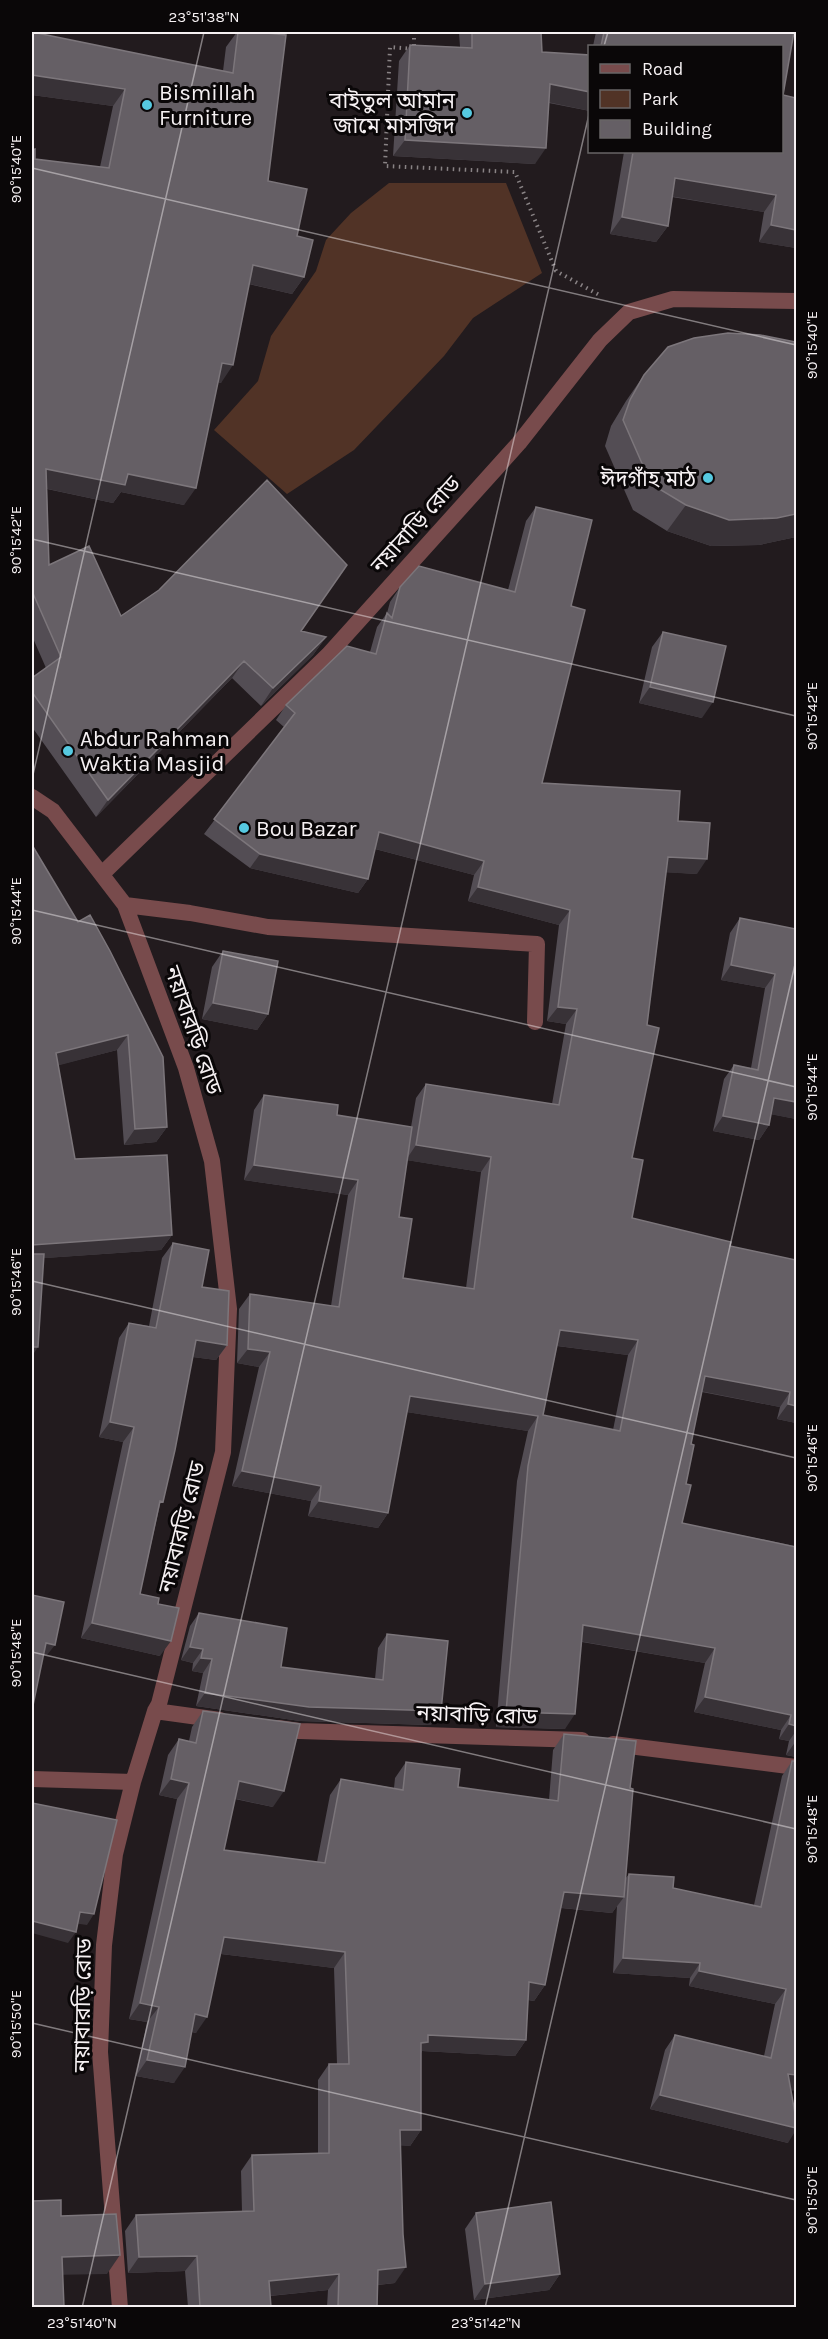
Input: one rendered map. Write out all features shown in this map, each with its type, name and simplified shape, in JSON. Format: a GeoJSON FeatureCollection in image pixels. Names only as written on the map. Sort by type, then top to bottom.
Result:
{"type":"FeatureCollection","features":[{"type":"Feature","properties":{"kind":"street","name":"নয়াবাড়ি রোড"},"geometry":{"type":"LineString","coordinates":[[102,874],[328,655],[519,443],[600,340],[629,312],[674,299],[796,301]]}},
{"type":"Feature","properties":{"kind":"street","name":"নয়াবারড়ি রোড"},"geometry":{"type":"LineString","coordinates":[[32,797],[53,811],[125,905],[186,1068],[212,1161],[229,1309],[223,1452],[159,1704],[133,1782],[115,1854],[104,1945],[100,2052],[120,2307]]}},
{"type":"Feature","properties":{"kind":"street"},"geometry":{"type":"LineString","coordinates":[[125,905],[190,913],[268,927],[537,944],[535,1022]]}},
{"type":"Feature","properties":{"kind":"street"},"geometry":{"type":"LineString","coordinates":[[155,1711],[232,1722]]}},
{"type":"Feature","properties":{"kind":"street","name":"নয়াবাড়ি রোড"},"geometry":{"type":"LineString","coordinates":[[266,1726],[299,1731],[578,1740],[796,1767]]}},
{"type":"Feature","properties":{"kind":"street"},"geometry":{"type":"LineString","coordinates":[[32,1779],[133,1782]]}},
{"type":"Feature","properties":{"kind":"path"},"geometry":{"type":"LineString","coordinates":[[414,32],[414,50],[390,47],[385,166],[515,172],[556,271],[629,312]]}},
{"type":"Feature","properties":{"kind":"green space"},"geometry":{"type":"Polygon","coordinates":[[[389,183],[506,183],[542,273],[473,318],[444,356],[354,450],[287,494],[214,430],[258,381],[271,336],[316,271],[326,240],[351,213],[389,183]]]}},
{"type":"Feature","properties":{"kind":"building"},"geometry":{"type":"Polygon","coordinates":[[[32,32],[233,73],[238,32],[286,35],[268,181],[307,189],[297,236],[313,240],[304,277],[253,265],[233,365],[222,363],[196,488],[128,474],[125,485],[46,469],[49,565],[89,546],[121,616],[159,590],[267,480],[347,565],[301,631],[326,637],[273,688],[244,661],[108,800],[32,692],[32,678],[61,657],[32,591],[32,150],[35,149],[35,159],[109,168],[125,89],[32,75],[32,32]]]}},
{"type":"Feature","properties":{"kind":"building","name":"বাইতুল আমান জামে মাসজিদ"},"geometry":{"type":"Polygon","coordinates":[[[472,32],[541,32],[542,52],[588,55],[588,92],[550,84],[546,148],[405,140],[410,45],[472,48],[472,32]]]}},
{"type":"Feature","properties":{"kind":"building"},"geometry":{"type":"Polygon","coordinates":[[[604,32],[794,32],[783,95],[783,45],[601,45],[604,32]]]}},
{"type":"Feature","properties":{"kind":"building"},"geometry":{"type":"Polygon","coordinates":[[[783,95],[796,98],[796,230],[771,225],[776,195],[675,178],[668,226],[622,217],[633,153],[783,153],[783,95]]]}},
{"type":"Feature","properties":{"kind":"building","name":"ঈদগাঁহ মাঠ"},"geometry":{"type":"Polygon","coordinates":[[[728,333],[760,335],[796,342],[796,514],[777,518],[729,520],[686,505],[651,484],[623,420],[630,400],[644,375],[668,347],[694,338],[728,333]]]}},
{"type":"Feature","properties":{"kind":"building"},"geometry":{"type":"Polygon","coordinates":[[[536,507],[592,520],[571,606],[585,610],[542,783],[680,791],[678,821],[710,823],[707,859],[668,857],[647,1025],[659,1028],[632,1158],[643,1160],[632,1218],[731,1242],[730,1246],[796,1260],[796,1406],[788,1404],[790,1392],[705,1376],[691,1444],[694,1445],[686,1484],[691,1485],[682,1523],[796,1547],[796,1726],[789,1724],[791,1715],[705,1697],[715,1648],[583,1625],[575,1714],[506,1712],[528,1466],[538,1416],[410,1396],[388,1513],[319,1501],[321,1486],[242,1471],[270,1352],[248,1349],[250,1294],[339,1307],[358,1180],[254,1165],[264,1095],[338,1105],[337,1115],[412,1127],[399,1217],[412,1219],[403,1278],[474,1289],[491,1157],[416,1145],[426,1084],[559,1105],[577,1009],[558,1007],[570,910],[478,887],[484,861],[379,832],[368,879],[260,854],[214,819],[295,713],[286,705],[347,646],[376,654],[387,613],[392,618],[400,587],[419,566],[515,592],[536,507]],[[560,1330],[543,1415],[620,1431],[638,1340],[560,1330]]]}},
{"type":"Feature","properties":{"kind":"building"},"geometry":{"type":"Polygon","coordinates":[[[663,632],[726,646],[713,702],[650,687],[663,632]]]}},
{"type":"Feature","properties":{"kind":"building"},"geometry":{"type":"Polygon","coordinates":[[[32,845],[78,922],[90,915],[163,1057],[167,1127],[135,1129],[128,1035],[56,1053],[75,1159],[167,1155],[172,1235],[32,1245],[32,845]]]}},
{"type":"Feature","properties":{"kind":"building"},"geometry":{"type":"Polygon","coordinates":[[[740,918],[796,929],[796,1102],[774,1098],[769,1125],[723,1116],[734,1065],[758,1070],[775,974],[731,965],[740,918]]]}},
{"type":"Feature","properties":{"kind":"building"},"geometry":{"type":"Polygon","coordinates":[[[223,951],[278,961],[268,1014],[213,1003],[223,951]]]}},
{"type":"Feature","properties":{"kind":"building"},"geometry":{"type":"Polygon","coordinates":[[[173,1243],[209,1250],[202,1287],[229,1291],[227,1345],[196,1340],[175,1450],[163,1502],[160,1501],[140,1594],[159,1598],[158,1604],[179,1608],[171,1641],[92,1623],[134,1427],[110,1422],[129,1323],[156,1328],[173,1243]]]}},
{"type":"Feature","properties":{"kind":"building"},"geometry":{"type":"Polygon","coordinates":[[[32,1254],[44,1254],[38,1347],[32,1347],[32,1254]]]}},
{"type":"Feature","properties":{"kind":"building"},"geometry":{"type":"Polygon","coordinates":[[[32,1595],[64,1602],[55,1645],[46,1643],[32,1710],[32,1595]]]}},
{"type":"Feature","properties":{"kind":"building"},"geometry":{"type":"Polygon","coordinates":[[[199,1613],[287,1628],[281,1667],[383,1680],[387,1634],[448,1641],[441,1711],[309,1707],[205,1693],[212,1659],[201,1658],[203,1649],[190,1647],[199,1613]]]}},
{"type":"Feature","properties":{"kind":"building"},"geometry":{"type":"Polygon","coordinates":[[[203,1711],[300,1724],[284,1791],[239,1781],[224,1850],[325,1863],[341,1779],[403,1790],[406,1762],[460,1769],[458,1787],[558,1801],[564,1734],[636,1741],[630,1788],[633,1789],[624,1897],[564,1892],[545,1985],[529,1982],[526,2040],[428,2035],[428,2042],[421,2043],[421,2130],[400,2130],[406,2267],[378,2270],[377,2307],[338,2307],[339,2274],[269,2281],[271,2307],[200,2307],[197,2256],[139,2257],[136,2215],[254,2211],[252,2155],[329,2153],[329,2064],[349,2064],[345,1952],[224,1937],[207,2017],[195,2014],[185,2067],[147,2060],[159,2007],[140,2003],[189,1783],[171,1779],[179,1739],[196,1743],[203,1711]]]}},
{"type":"Feature","properties":{"kind":"building"},"geometry":{"type":"Polygon","coordinates":[[[792,1761],[796,1761],[796,2075],[788,2074],[796,2128],[660,2095],[675,2035],[771,2058],[786,1989],[699,1971],[700,1963],[623,1958],[629,1874],[674,1877],[673,1888],[761,1907],[792,1761]]]}},
{"type":"Feature","properties":{"kind":"building"},"geometry":{"type":"Polygon","coordinates":[[[32,1803],[117,1820],[94,1914],[80,1912],[76,1932],[32,1921],[32,1803]]]}},
{"type":"Feature","properties":{"kind":"building"},"geometry":{"type":"Polygon","coordinates":[[[61,2200],[61,2216],[116,2214],[120,2255],[62,2257],[64,2307],[32,2307],[32,2201],[61,2200]]]}},
{"type":"Feature","properties":{"kind":"building"},"geometry":{"type":"Polygon","coordinates":[[[551,2202],[560,2274],[485,2284],[476,2213],[551,2202]]]}},
{"type":"Feature","properties":{"kind":"place","name":"Bismillah Furniture"},"geometry":{"type":"Point","coordinates":[147,105]}},
{"type":"Feature","properties":{"kind":"place","name":"বাইতুল আমান জামে মাসজিদ"},"geometry":{"type":"Point","coordinates":[467,113]}},
{"type":"Feature","properties":{"kind":"place","name":"ঈদগাঁহ মাঠ"},"geometry":{"type":"Point","coordinates":[708,478]}},
{"type":"Feature","properties":{"kind":"place","name":"Abdur Rahman Waktia Masjid"},"geometry":{"type":"Point","coordinates":[68,751]}},
{"type":"Feature","properties":{"kind":"place","name":"Bou Bazar"},"geometry":{"type":"Point","coordinates":[244,828]}}]}
